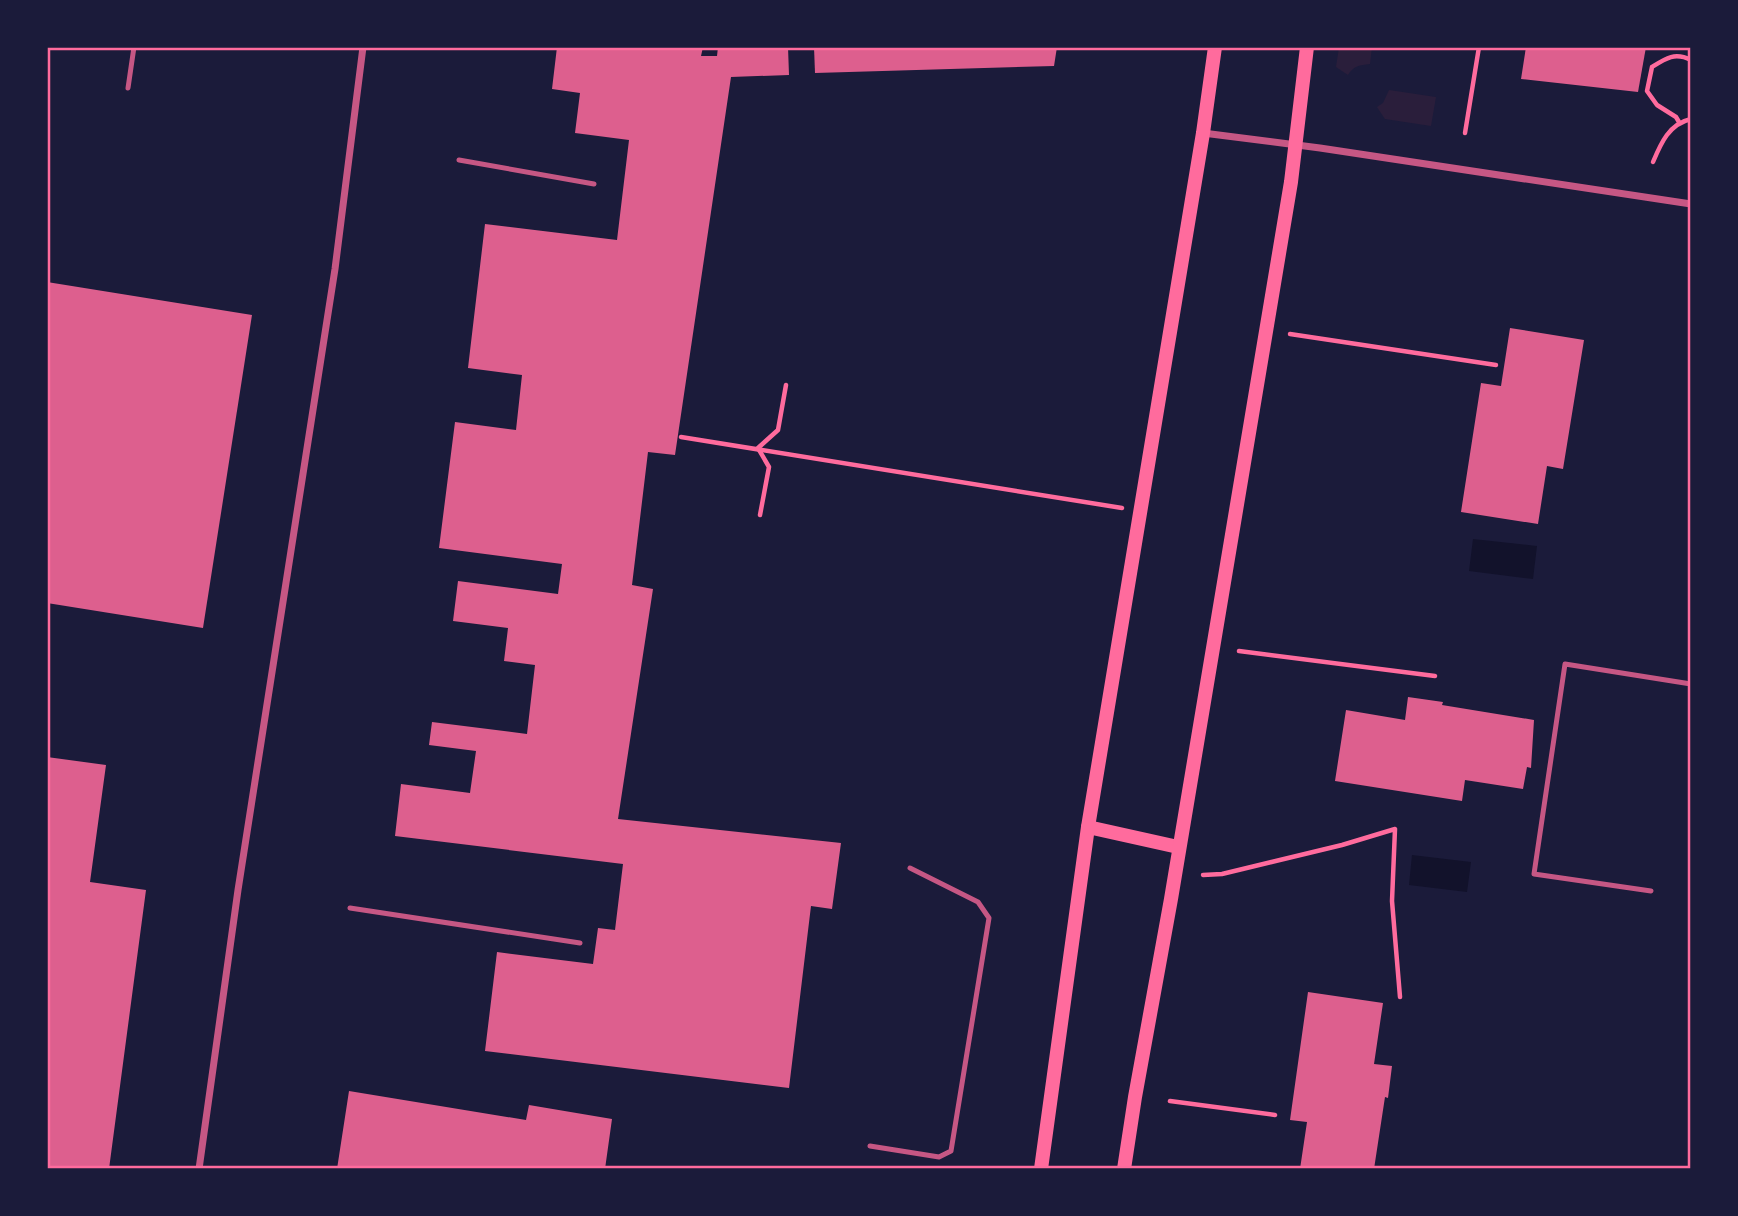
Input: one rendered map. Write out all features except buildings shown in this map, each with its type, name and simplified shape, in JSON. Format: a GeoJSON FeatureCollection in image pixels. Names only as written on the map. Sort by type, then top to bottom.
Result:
{"type":"FeatureCollection","features":[{"type":"Feature","properties":{"kind":"main road"},"geometry":{"type":"LineString","coordinates":[[1041,1169],[1088,827],[1215,47]]}},
{"type":"Feature","properties":{"kind":"main road"},"geometry":{"type":"LineString","coordinates":[[1124,1169],[1291,182],[1307,47]]}},
{"type":"Feature","properties":{"kind":"main road"},"geometry":{"type":"LineString","coordinates":[[1088,827],[1178,847]]}},
{"type":"Feature","properties":{"kind":"street"},"geometry":{"type":"LineString","coordinates":[[199,1169],[237,890],[335,268],[363,47]]}},
{"type":"Feature","properties":{"kind":"street"},"geometry":{"type":"LineString","coordinates":[[1203,133],[1691,204]]}},
{"type":"Feature","properties":{"kind":"lane"},"geometry":{"type":"LineString","coordinates":[[128,88],[134,47]]}},
{"type":"Feature","properties":{"kind":"lane"},"geometry":{"type":"LineString","coordinates":[[459,160],[594,184]]}},
{"type":"Feature","properties":{"kind":"lane"},"geometry":{"type":"LineString","coordinates":[[1651,891],[1534,874],[1565,664],[1691,684]]}},
{"type":"Feature","properties":{"kind":"lane"},"geometry":{"type":"LineString","coordinates":[[870,1146],[939,1157],[951,1151],[989,918],[978,902],[910,868]]}},
{"type":"Feature","properties":{"kind":"lane"},"geometry":{"type":"LineString","coordinates":[[350,908],[580,943]]}},
{"type":"Feature","properties":{"kind":"path"},"geometry":{"type":"LineString","coordinates":[[1465,133],[1479,47]]}},
{"type":"Feature","properties":{"kind":"path"},"geometry":{"type":"LineString","coordinates":[[1679,122],[1676,117],[1657,105],[1647,91],[1652,67],[1670,56],[1682,56],[1691,60]]}},
{"type":"Feature","properties":{"kind":"path"},"geometry":{"type":"LineString","coordinates":[[1653,162],[1664,138],[1679,122],[1691,119]]}},
{"type":"Feature","properties":{"kind":"path"},"geometry":{"type":"LineString","coordinates":[[1290,334],[1496,365]]}},
{"type":"Feature","properties":{"kind":"path"},"geometry":{"type":"LineString","coordinates":[[758,448],[778,430],[786,385]]}},
{"type":"Feature","properties":{"kind":"path"},"geometry":{"type":"LineString","coordinates":[[681,437],[1140,510]]}},
{"type":"Feature","properties":{"kind":"path"},"geometry":{"type":"LineString","coordinates":[[758,448],[769,467],[760,515]]}},
{"type":"Feature","properties":{"kind":"path"},"geometry":{"type":"LineString","coordinates":[[1239,651],[1436,676]]}},
{"type":"Feature","properties":{"kind":"path"},"geometry":{"type":"LineString","coordinates":[[1203,875],[1222,874],[1395,830],[1392,901],[1400,997]]}},
{"type":"Feature","properties":{"kind":"path"},"geometry":{"type":"LineString","coordinates":[[1170,1101],[1275,1115]]}},
{"type":"Feature","properties":{"kind":"shaded area"},"geometry":{"type":"Polygon","coordinates":[[[1339,47],[1372,47],[1370,64],[1357,66],[1348,75],[1336,67],[1339,47]]]}},
{"type":"Feature","properties":{"kind":"shaded area"},"geometry":{"type":"Polygon","coordinates":[[[1389,90],[1436,97],[1431,126],[1385,119],[1377,107],[1383,103],[1389,90]]]}},
{"type":"Feature","properties":{"kind":"shaded area"},"geometry":{"type":"Polygon","coordinates":[[[1473,539],[1537,546],[1533,579],[1469,571],[1473,539]]]}},
{"type":"Feature","properties":{"kind":"shaded area"},"geometry":{"type":"Polygon","coordinates":[[[1412,855],[1471,862],[1467,892],[1409,885],[1412,855]]]}}]}
